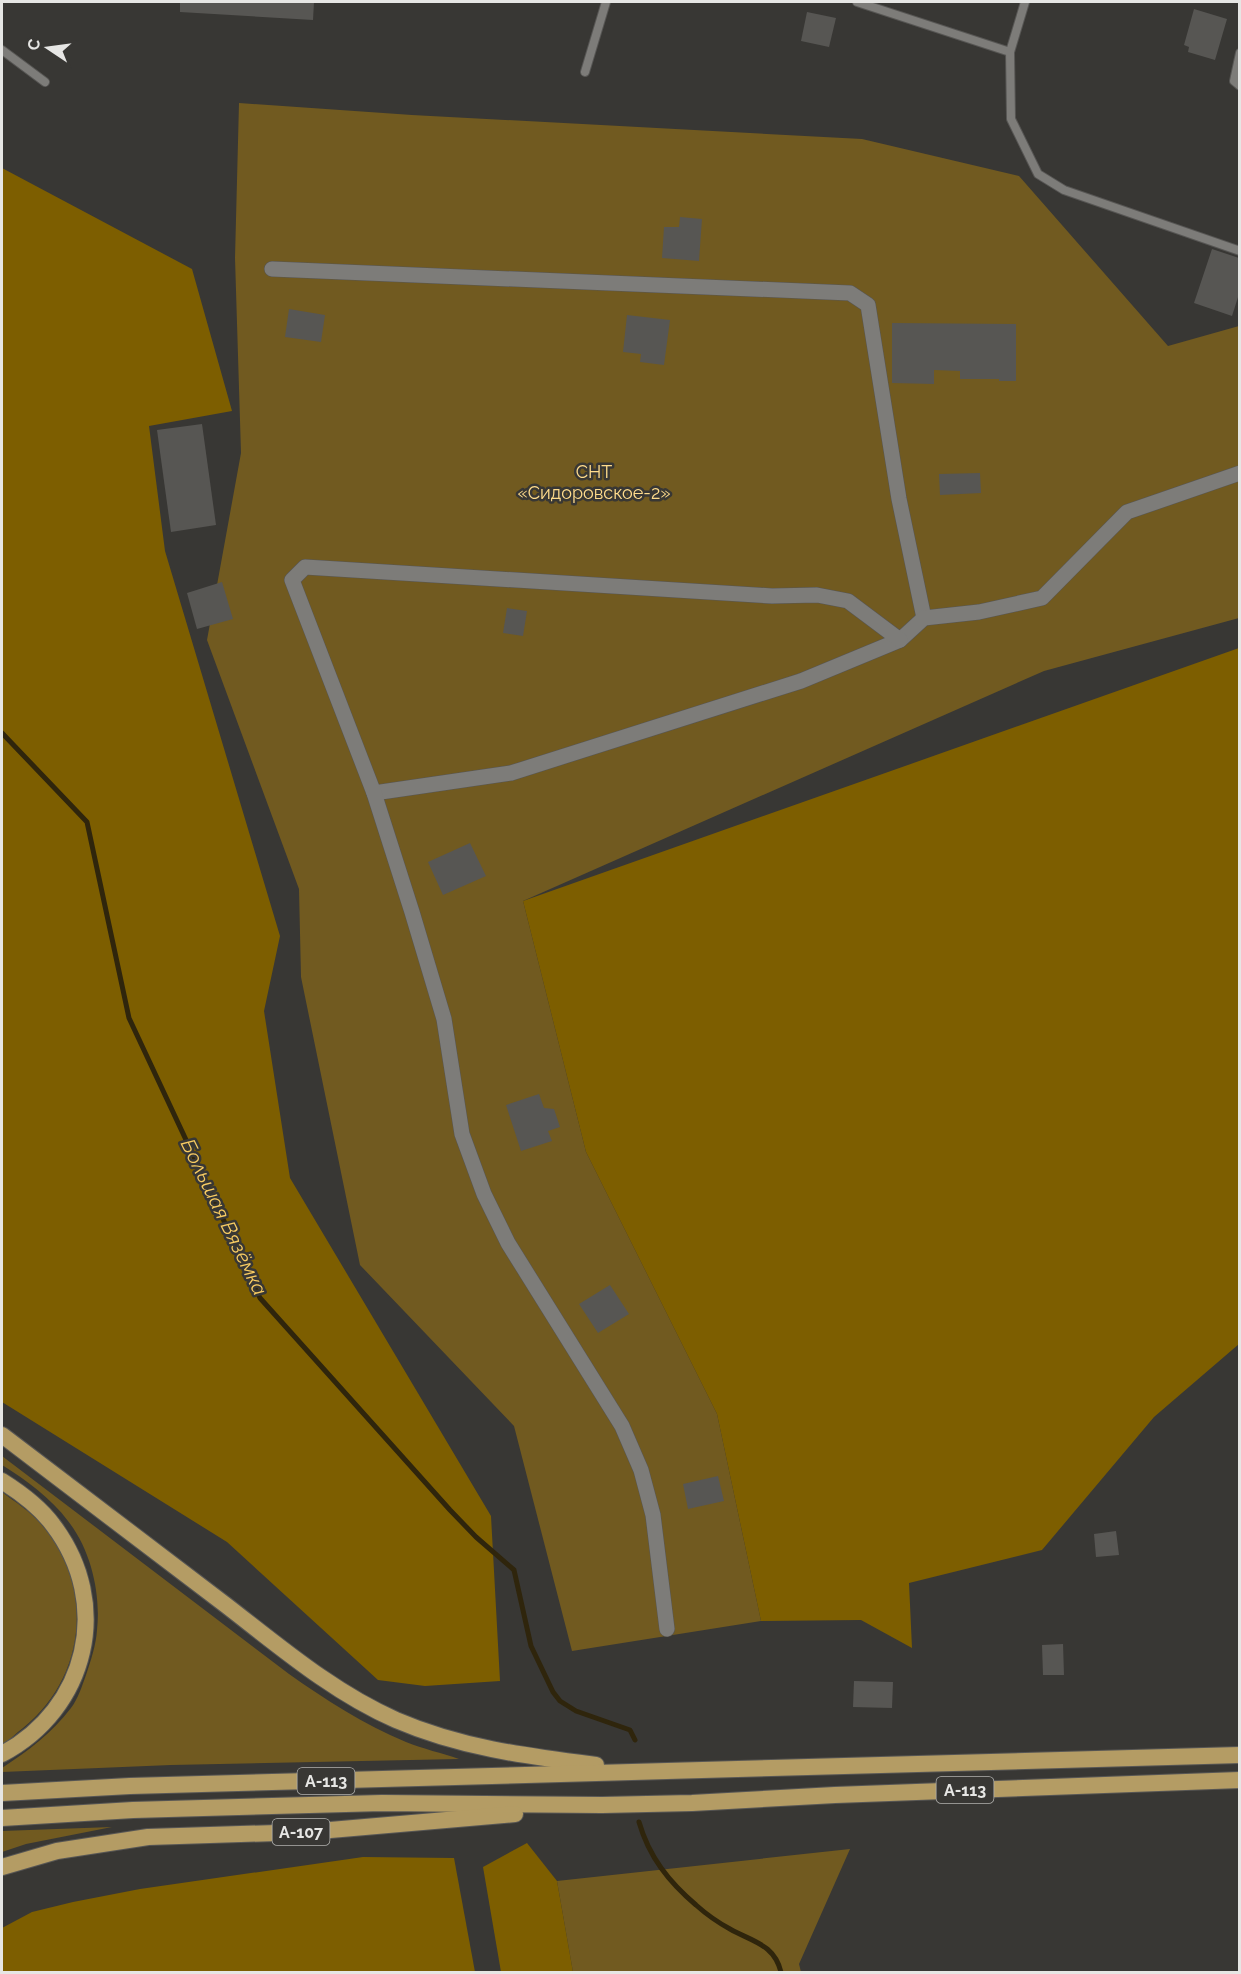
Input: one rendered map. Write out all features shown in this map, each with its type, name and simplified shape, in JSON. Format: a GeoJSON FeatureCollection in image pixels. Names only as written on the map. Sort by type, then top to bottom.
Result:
{"type":"FeatureCollection","features":[{"type":"Feature","properties":{"kind":"highway"},"geometry":{"type":"LineString","coordinates":[[2,1435],[297,1660],[372,1709],[416,1728],[486,1749],[517,1756],[650,1772]]}},
{"type":"Feature","properties":{"kind":"highway"},"geometry":{"type":"LineString","coordinates":[[2,1481],[32,1503],[54,1525],[76,1565],[86,1614],[83,1652],[75,1676],[65,1695],[57,1708],[34,1732],[2,1755]]}},
{"type":"Feature","properties":{"kind":"highway","name":"А-113"},"geometry":{"type":"LineString","coordinates":[[2,1793],[130,1786],[1239,1755]]}},
{"type":"Feature","properties":{"kind":"highway","name":"А-113"},"geometry":{"type":"LineString","coordinates":[[2,1818],[133,1810],[382,1803],[602,1805],[692,1803],[835,1795],[1239,1780]]}},
{"type":"Feature","properties":{"kind":"highway","name":"А-107"},"geometry":{"type":"LineString","coordinates":[[2,1867],[57,1851],[148,1837],[307,1832],[602,1805]]}},
{"type":"Feature","properties":{"kind":"street"},"geometry":{"type":"LineString","coordinates":[[272,269],[850,293],[868,305],[899,500],[924,618]]}},
{"type":"Feature","properties":{"kind":"street"},"geometry":{"type":"LineString","coordinates":[[374,793],[510,773],[801,681],[900,640],[924,618],[979,612],[1042,598],[1127,512],[1239,473]]}},
{"type":"Feature","properties":{"kind":"street"},"geometry":{"type":"LineString","coordinates":[[667,1629],[653,1515],[641,1470],[622,1425],[508,1243],[484,1194],[462,1134],[444,1019],[374,793],[292,580],[305,567],[772,596],[817,595],[849,601],[900,640]]}},
{"type":"Feature","properties":{"kind":"lane"},"geometry":{"type":"LineString","coordinates":[[585,72],[606,2]]}},
{"type":"Feature","properties":{"kind":"lane"},"geometry":{"type":"LineString","coordinates":[[857,2],[1010,52]]}},
{"type":"Feature","properties":{"kind":"lane"},"geometry":{"type":"LineString","coordinates":[[1025,2],[1010,52],[1011,119],[1038,174],[1064,190],[1239,251]]}},
{"type":"Feature","properties":{"kind":"lane"},"geometry":{"type":"LineString","coordinates":[[2,50],[45,82]]}},
{"type":"Feature","properties":{"kind":"lane"},"geometry":{"type":"LineString","coordinates":[[1239,53],[1234,81],[1239,86]]}},
{"type":"Feature","properties":{"kind":"green space","name":"СНТ «Сидоровское-2»"},"geometry":{"type":"Polygon","coordinates":[[[239,103],[412,115],[862,139],[1019,176],[1168,346],[1239,326],[1239,618],[1044,671],[523,901],[586,1152],[717,1414],[761,1621],[572,1651],[514,1426],[360,1265],[301,977],[299,889],[207,640],[241,453],[235,258],[239,103]]]}},
{"type":"Feature","properties":{"kind":"green space"},"geometry":{"type":"Polygon","coordinates":[[[2,1456],[317,1693],[390,1735],[459,1759],[171,1765],[2,1772],[2,1768],[48,1733],[64,1717],[78,1697],[93,1652],[98,1616],[93,1573],[76,1533],[46,1497],[2,1465],[2,1456]]]}},
{"type":"Feature","properties":{"kind":"green space"},"geometry":{"type":"Polygon","coordinates":[[[2,1492],[37,1519],[58,1548],[70,1574],[76,1602],[76,1630],[71,1657],[60,1683],[44,1707],[2,1745],[2,1492]]]}},
{"type":"Feature","properties":{"kind":"green space"},"geometry":{"type":"Polygon","coordinates":[[[112,1827],[26,1844],[2,1852],[2,1831],[112,1827]]]}},
{"type":"Feature","properties":{"kind":"green space"},"geometry":{"type":"Polygon","coordinates":[[[850,1849],[799,1964],[801,1972],[573,1972],[557,1881],[850,1849]]]}},
{"type":"Feature","properties":{"kind":"shaded area"},"geometry":{"type":"Polygon","coordinates":[[[2,168],[192,269],[232,411],[149,426],[165,551],[280,936],[264,1011],[290,1178],[491,1516],[500,1681],[425,1686],[378,1680],[227,1542],[2,1402],[2,168]]]}},
{"type":"Feature","properties":{"kind":"shaded area"},"geometry":{"type":"Polygon","coordinates":[[[1239,648],[1239,1344],[1154,1417],[1042,1550],[909,1583],[912,1648],[861,1620],[761,1621],[717,1414],[586,1152],[523,901],[1239,648]]]}},
{"type":"Feature","properties":{"kind":"shaded area"},"geometry":{"type":"Polygon","coordinates":[[[527,1843],[557,1881],[573,1972],[501,1972],[483,1867],[527,1843]]]}},
{"type":"Feature","properties":{"kind":"shaded area"},"geometry":{"type":"Polygon","coordinates":[[[363,1857],[454,1858],[475,1972],[2,1972],[2,1928],[32,1912],[140,1889],[363,1857]]]}},
{"type":"Feature","properties":{"kind":"building"},"geometry":{"type":"Polygon","coordinates":[[[180,2],[314,2],[313,20],[180,12],[180,2]]]}},
{"type":"Feature","properties":{"kind":"building"},"geometry":{"type":"Polygon","coordinates":[[[1194,9],[1227,19],[1215,60],[1188,52],[1189,47],[1184,45],[1194,9]]]}},
{"type":"Feature","properties":{"kind":"building"},"geometry":{"type":"Polygon","coordinates":[[[807,12],[836,18],[829,47],[801,41],[807,12]]]}},
{"type":"Feature","properties":{"kind":"building"},"geometry":{"type":"Polygon","coordinates":[[[680,217],[702,219],[699,261],[662,258],[664,227],[679,227],[680,217]]]}},
{"type":"Feature","properties":{"kind":"building"},"geometry":{"type":"Polygon","coordinates":[[[1212,249],[1239,258],[1239,294],[1232,316],[1194,303],[1212,249]]]}},
{"type":"Feature","properties":{"kind":"building"},"geometry":{"type":"Polygon","coordinates":[[[289,309],[325,315],[321,342],[285,337],[289,309]]]}},
{"type":"Feature","properties":{"kind":"building"},"geometry":{"type":"Polygon","coordinates":[[[627,315],[670,320],[664,365],[640,362],[641,354],[623,352],[627,315]]]}},
{"type":"Feature","properties":{"kind":"building"},"geometry":{"type":"Polygon","coordinates":[[[892,323],[1016,324],[1016,381],[960,379],[960,371],[934,370],[934,384],[892,383],[892,323]]]}},
{"type":"Feature","properties":{"kind":"building"},"geometry":{"type":"Polygon","coordinates":[[[202,424],[216,525],[171,532],[157,430],[202,424]]]}},
{"type":"Feature","properties":{"kind":"building"},"geometry":{"type":"Polygon","coordinates":[[[980,473],[981,493],[940,495],[939,474],[980,473]]]}},
{"type":"Feature","properties":{"kind":"building"},"geometry":{"type":"Polygon","coordinates":[[[222,582],[233,619],[197,629],[187,593],[222,582]]]}},
{"type":"Feature","properties":{"kind":"building"},"geometry":{"type":"Polygon","coordinates":[[[507,608],[527,611],[523,636],[503,633],[507,608]]]}},
{"type":"Feature","properties":{"kind":"building"},"geometry":{"type":"Polygon","coordinates":[[[470,843],[486,876],[443,895],[428,862],[470,843]]]}},
{"type":"Feature","properties":{"kind":"building"},"geometry":{"type":"Polygon","coordinates":[[[539,1094],[544,1108],[554,1109],[560,1127],[548,1131],[552,1141],[521,1151],[506,1105],[539,1094]]]}},
{"type":"Feature","properties":{"kind":"building"},"geometry":{"type":"Polygon","coordinates":[[[610,1285],[629,1314],[598,1333],[579,1304],[610,1285]]]}},
{"type":"Feature","properties":{"kind":"building"},"geometry":{"type":"Polygon","coordinates":[[[718,1476],[724,1501],[688,1509],[683,1484],[718,1476]]]}},
{"type":"Feature","properties":{"kind":"building"},"geometry":{"type":"Polygon","coordinates":[[[1116,1531],[1119,1555],[1096,1557],[1094,1534],[1116,1531]]]}},
{"type":"Feature","properties":{"kind":"building"},"geometry":{"type":"Polygon","coordinates":[[[1063,1644],[1064,1675],[1043,1675],[1042,1645],[1063,1644]]]}},
{"type":"Feature","properties":{"kind":"building"},"geometry":{"type":"Polygon","coordinates":[[[854,1681],[893,1682],[892,1708],[853,1707],[854,1681]]]}},
{"type":"Feature","properties":{"kind":"waterway","name":"Большая Вязёмка"},"geometry":{"type":"LineString","coordinates":[[2,733],[87,822],[129,1018],[260,1298],[450,1510],[476,1537],[514,1570],[531,1646],[553,1692],[560,1701],[576,1711],[630,1730],[635,1740]]}},
{"type":"Feature","properties":{"kind":"waterway","name":"Большая Вязёмка"},"geometry":{"type":"LineString","coordinates":[[639,1822],[654,1858],[677,1887],[713,1918],[762,1945],[773,1955],[781,1972]]}}]}
